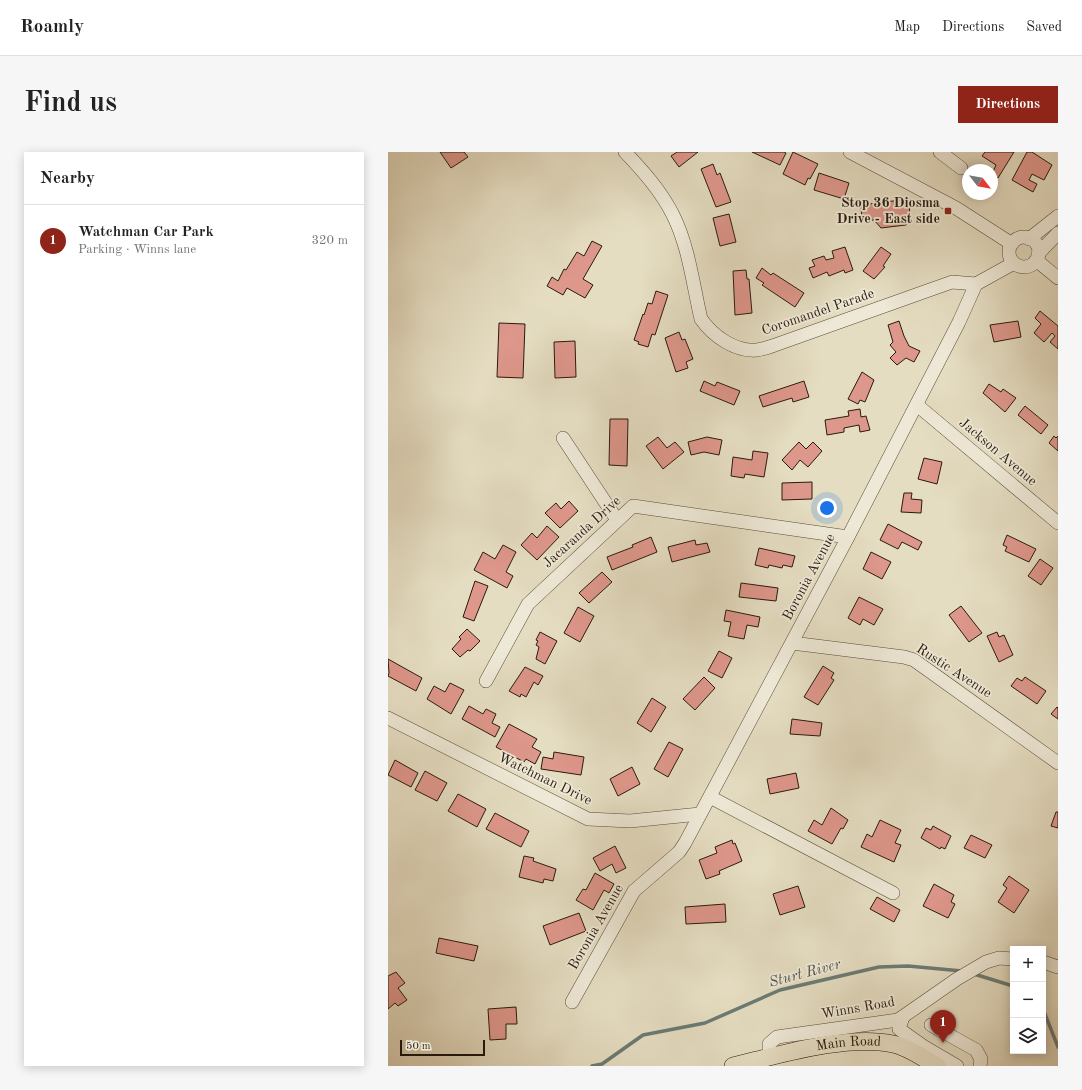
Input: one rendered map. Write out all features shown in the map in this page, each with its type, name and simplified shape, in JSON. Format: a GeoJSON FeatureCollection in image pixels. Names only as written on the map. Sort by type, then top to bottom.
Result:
{"type":"FeatureCollection","features":[{"type":"Feature","properties":{"kind":"main road","name":"Main Road"},"geometry":{"type":"LineString","coordinates":[[733,1066],[769,1057],[837,1044],[874,1042],[894,1044],[937,1066]]}},
{"type":"Feature","properties":{"kind":"street","name":"Coromandel Parade"},"geometry":{"type":"LineString","coordinates":[[625,152],[649,178],[673,215],[685,246],[701,319],[706,326],[737,348],[758,350],[776,345],[952,282],[976,284]]}},
{"type":"Feature","properties":{"kind":"street"},"geometry":{"type":"LineString","coordinates":[[850,152],[956,208],[1012,244]]}},
{"type":"Feature","properties":{"kind":"street"},"geometry":{"type":"LineString","coordinates":[[940,152],[961,168]]}},
{"type":"Feature","properties":{"kind":"street"},"geometry":{"type":"LineString","coordinates":[[1029,239],[1058,216]]}},
{"type":"Feature","properties":{"kind":"street"},"geometry":{"type":"LineString","coordinates":[[1058,233],[1037,257],[1033,264],[1025,267],[1014,263],[1009,252],[1012,244],[1020,238],[1029,239],[1036,245],[1037,257],[1058,278]]}},
{"type":"Feature","properties":{"kind":"street"},"geometry":{"type":"LineString","coordinates":[[976,284],[1014,263]]}},
{"type":"Feature","properties":{"kind":"street","name":"Boronia Avenue"},"geometry":{"type":"LineString","coordinates":[[572,1002],[634,891],[679,852],[710,797],[917,405],[976,284]]}},
{"type":"Feature","properties":{"kind":"street","name":"Jackson Avenue"},"geometry":{"type":"LineString","coordinates":[[917,405],[1058,523]]}},
{"type":"Feature","properties":{"kind":"street"},"geometry":{"type":"LineString","coordinates":[[563,438],[617,520]]}},
{"type":"Feature","properties":{"kind":"street","name":"Jacaranda Drive"},"geometry":{"type":"LineString","coordinates":[[486,681],[528,604],[633,506],[848,537]]}},
{"type":"Feature","properties":{"kind":"street","name":"Rustic Avenue"},"geometry":{"type":"LineString","coordinates":[[792,643],[904,657],[914,660],[1058,763]]}},
{"type":"Feature","properties":{"kind":"street","name":"Watchman Drive"},"geometry":{"type":"LineString","coordinates":[[388,718],[588,820],[630,821],[700,814]]}},
{"type":"Feature","properties":{"kind":"street"},"geometry":{"type":"LineString","coordinates":[[710,797],[893,893]]}},
{"type":"Feature","properties":{"kind":"street","name":"Winns Road"},"geometry":{"type":"LineString","coordinates":[[769,1057],[769,1044],[777,1037],[898,1020],[957,979],[986,962],[999,958],[1010,958]]}},
{"type":"Feature","properties":{"kind":"street"},"geometry":{"type":"LineString","coordinates":[[1046,963],[1058,967]]}},
{"type":"Feature","properties":{"kind":"street"},"geometry":{"type":"LineString","coordinates":[[903,1017],[899,1029],[956,1066]]}},
{"type":"Feature","properties":{"kind":"street"},"geometry":{"type":"LineString","coordinates":[[931,1024],[976,1050],[981,1059],[980,1066]]}},
{"type":"Feature","properties":{"kind":"building"},"geometry":{"type":"Polygon","coordinates":[[[440,152],[464,152],[468,157],[451,168],[440,152]]]}},
{"type":"Feature","properties":{"kind":"building"},"geometry":{"type":"Polygon","coordinates":[[[677,152],[698,152],[679,167],[671,156],[677,152]]]}},
{"type":"Feature","properties":{"kind":"building"},"geometry":{"type":"Polygon","coordinates":[[[752,152],[784,152],[786,153],[780,165],[752,152]]]}},
{"type":"Feature","properties":{"kind":"building"},"geometry":{"type":"Polygon","coordinates":[[[793,152],[818,164],[805,185],[783,174],[793,152]]]}},
{"type":"Feature","properties":{"kind":"building"},"geometry":{"type":"Polygon","coordinates":[[[985,152],[1014,152],[998,178],[998,164],[994,164],[982,156],[985,152]]]}},
{"type":"Feature","properties":{"kind":"building"},"geometry":{"type":"Polygon","coordinates":[[[1027,152],[1032,152],[1052,165],[1044,180],[1032,174],[1029,180],[1037,184],[1033,192],[1012,180],[1027,152]]]}},
{"type":"Feature","properties":{"kind":"building"},"geometry":{"type":"Polygon","coordinates":[[[713,164],[717,175],[720,173],[731,202],[716,207],[701,169],[713,164]]]}},
{"type":"Feature","properties":{"kind":"building"},"geometry":{"type":"Polygon","coordinates":[[[819,173],[849,183],[844,199],[814,190],[819,173]]]}},
{"type":"Feature","properties":{"kind":"building"},"geometry":{"type":"Polygon","coordinates":[[[909,199],[910,219],[906,219],[906,225],[881,228],[874,220],[862,221],[861,205],[909,199]]]}},
{"type":"Feature","properties":{"kind":"building"},"geometry":{"type":"Polygon","coordinates":[[[729,214],[736,242],[720,246],[713,218],[729,214]]]}},
{"type":"Feature","properties":{"kind":"building"},"geometry":{"type":"Polygon","coordinates":[[[592,241],[602,246],[583,279],[593,285],[585,298],[567,288],[563,295],[547,286],[552,277],[558,281],[564,269],[566,270],[577,252],[584,256],[592,241]]]}},
{"type":"Feature","properties":{"kind":"building"},"geometry":{"type":"Polygon","coordinates":[[[845,247],[853,270],[845,273],[844,270],[829,276],[827,272],[813,278],[809,268],[815,266],[812,260],[824,256],[826,260],[834,258],[832,251],[845,247]]]}},
{"type":"Feature","properties":{"kind":"building"},"geometry":{"type":"Polygon","coordinates":[[[881,247],[891,254],[883,266],[885,267],[874,279],[863,271],[881,247]]]}},
{"type":"Feature","properties":{"kind":"building"},"geometry":{"type":"Polygon","coordinates":[[[762,268],[771,275],[773,273],[804,293],[795,307],[762,285],[764,283],[756,278],[762,268]]]}},
{"type":"Feature","properties":{"kind":"building"},"geometry":{"type":"Polygon","coordinates":[[[746,270],[747,279],[749,279],[752,313],[735,315],[733,271],[746,270]]]}},
{"type":"Feature","properties":{"kind":"building"},"geometry":{"type":"Polygon","coordinates":[[[656,291],[668,295],[655,335],[652,334],[648,347],[638,344],[639,342],[634,340],[643,314],[644,315],[648,303],[652,304],[656,291]]]}},
{"type":"Feature","properties":{"kind":"building"},"geometry":{"type":"Polygon","coordinates":[[[1040,311],[1058,326],[1058,349],[1050,342],[1055,336],[1052,333],[1044,342],[1034,333],[1041,324],[1035,318],[1040,311]]]}},
{"type":"Feature","properties":{"kind":"building"},"geometry":{"type":"Polygon","coordinates":[[[899,321],[909,346],[920,351],[914,362],[906,358],[897,365],[890,358],[896,352],[890,345],[893,342],[888,325],[899,321]]]}},
{"type":"Feature","properties":{"kind":"building"},"geometry":{"type":"Polygon","coordinates":[[[1018,321],[1021,337],[994,342],[990,325],[1018,321]]]}},
{"type":"Feature","properties":{"kind":"building"},"geometry":{"type":"Polygon","coordinates":[[[499,323],[525,324],[523,378],[497,377],[499,323]]]}},
{"type":"Feature","properties":{"kind":"building"},"geometry":{"type":"Polygon","coordinates":[[[679,332],[682,340],[685,339],[693,359],[686,362],[688,368],[676,372],[665,338],[679,332]]]}},
{"type":"Feature","properties":{"kind":"building"},"geometry":{"type":"Polygon","coordinates":[[[575,341],[576,377],[555,378],[554,342],[575,341]]]}},
{"type":"Feature","properties":{"kind":"building"},"geometry":{"type":"Polygon","coordinates":[[[862,372],[874,380],[865,402],[860,400],[858,404],[848,399],[862,372]]]}},
{"type":"Feature","properties":{"kind":"building"},"geometry":{"type":"Polygon","coordinates":[[[704,381],[715,386],[717,382],[740,391],[734,405],[700,391],[704,381]]]}},
{"type":"Feature","properties":{"kind":"building"},"geometry":{"type":"Polygon","coordinates":[[[804,381],[809,397],[793,402],[792,398],[763,407],[759,396],[804,381]]]}},
{"type":"Feature","properties":{"kind":"building"},"geometry":{"type":"Polygon","coordinates":[[[989,384],[1001,392],[1003,389],[1016,398],[1005,412],[983,393],[989,384]]]}},
{"type":"Feature","properties":{"kind":"building"},"geometry":{"type":"Polygon","coordinates":[[[1025,406],[1048,425],[1041,434],[1018,415],[1025,406]]]}},
{"type":"Feature","properties":{"kind":"building"},"geometry":{"type":"Polygon","coordinates":[[[860,409],[861,417],[866,416],[870,430],[860,432],[859,425],[844,428],[844,432],[827,435],[825,420],[849,416],[848,411],[860,409]]]}},
{"type":"Feature","properties":{"kind":"building"},"geometry":{"type":"Polygon","coordinates":[[[610,419],[628,419],[627,466],[609,465],[610,419]]]}},
{"type":"Feature","properties":{"kind":"building"},"geometry":{"type":"Polygon","coordinates":[[[1054,436],[1056,438],[1058,436],[1058,451],[1049,443],[1054,436]]]}},
{"type":"Feature","properties":{"kind":"building"},"geometry":{"type":"Polygon","coordinates":[[[658,437],[667,448],[675,442],[684,452],[663,469],[646,446],[658,437]]]}},
{"type":"Feature","properties":{"kind":"building"},"geometry":{"type":"Polygon","coordinates":[[[707,437],[722,440],[719,455],[704,452],[691,455],[688,442],[707,437]]]}},
{"type":"Feature","properties":{"kind":"building"},"geometry":{"type":"Polygon","coordinates":[[[799,442],[806,449],[813,442],[822,451],[808,467],[800,460],[792,470],[782,460],[799,442]]]}},
{"type":"Feature","properties":{"kind":"building"},"geometry":{"type":"Polygon","coordinates":[[[753,451],[768,453],[764,477],[745,474],[744,478],[731,476],[733,457],[752,460],[753,451]]]}},
{"type":"Feature","properties":{"kind":"building"},"geometry":{"type":"Polygon","coordinates":[[[924,458],[942,462],[937,484],[918,479],[924,458]]]}},
{"type":"Feature","properties":{"kind":"building"},"geometry":{"type":"Polygon","coordinates":[[[812,482],[812,499],[782,500],[782,483],[812,482]]]}},
{"type":"Feature","properties":{"kind":"building"},"geometry":{"type":"Polygon","coordinates":[[[904,493],[912,493],[911,499],[922,500],[921,513],[901,512],[904,493]]]}},
{"type":"Feature","properties":{"kind":"building"},"geometry":{"type":"Polygon","coordinates":[[[569,501],[578,511],[560,528],[545,513],[556,503],[561,509],[569,501]]]}},
{"type":"Feature","properties":{"kind":"building"},"geometry":{"type":"Polygon","coordinates":[[[888,524],[922,542],[918,550],[902,542],[898,549],[880,540],[888,524]]]}},
{"type":"Feature","properties":{"kind":"building"},"geometry":{"type":"Polygon","coordinates":[[[547,526],[559,537],[537,560],[521,545],[532,533],[537,538],[547,526]]]}},
{"type":"Feature","properties":{"kind":"building"},"geometry":{"type":"Polygon","coordinates":[[[1007,535],[1036,549],[1029,562],[1005,551],[1007,547],[1003,545],[1007,535]]]}},
{"type":"Feature","properties":{"kind":"building"},"geometry":{"type":"Polygon","coordinates":[[[651,537],[657,552],[612,570],[607,557],[633,547],[632,545],[651,537]]]}},
{"type":"Feature","properties":{"kind":"building"},"geometry":{"type":"Polygon","coordinates":[[[695,540],[696,545],[707,543],[710,552],[672,562],[668,547],[695,540]]]}},
{"type":"Feature","properties":{"kind":"building"},"geometry":{"type":"Polygon","coordinates":[[[503,545],[516,552],[506,572],[513,576],[507,588],[474,570],[483,552],[495,559],[503,545]]]}},
{"type":"Feature","properties":{"kind":"building"},"geometry":{"type":"Polygon","coordinates":[[[759,548],[795,556],[792,567],[783,565],[782,568],[769,565],[768,568],[755,565],[759,548]]]}},
{"type":"Feature","properties":{"kind":"building"},"geometry":{"type":"Polygon","coordinates":[[[871,552],[891,562],[882,579],[863,569],[871,552]]]}},
{"type":"Feature","properties":{"kind":"building"},"geometry":{"type":"Polygon","coordinates":[[[1040,559],[1053,568],[1041,585],[1028,576],[1040,559]]]}},
{"type":"Feature","properties":{"kind":"building"},"geometry":{"type":"Polygon","coordinates":[[[602,572],[612,582],[589,603],[579,593],[602,572]]]}},
{"type":"Feature","properties":{"kind":"building"},"geometry":{"type":"Polygon","coordinates":[[[475,581],[488,586],[474,621],[463,617],[475,581]]]}},
{"type":"Feature","properties":{"kind":"building"},"geometry":{"type":"Polygon","coordinates":[[[741,583],[778,588],[776,601],[739,597],[741,583]]]}},
{"type":"Feature","properties":{"kind":"building"},"geometry":{"type":"Polygon","coordinates":[[[859,597],[883,609],[874,625],[863,619],[860,625],[848,618],[859,597]]]}},
{"type":"Feature","properties":{"kind":"building"},"geometry":{"type":"Polygon","coordinates":[[[961,606],[982,633],[969,642],[949,615],[961,606]]]}},
{"type":"Feature","properties":{"kind":"building"},"geometry":{"type":"Polygon","coordinates":[[[578,607],[594,616],[580,642],[564,633],[578,607]]]}},
{"type":"Feature","properties":{"kind":"building"},"geometry":{"type":"Polygon","coordinates":[[[726,610],[760,617],[758,627],[747,625],[744,639],[728,636],[731,622],[724,621],[726,610]]]}},
{"type":"Feature","properties":{"kind":"building"},"geometry":{"type":"Polygon","coordinates":[[[467,629],[480,641],[470,651],[468,650],[460,657],[452,649],[461,639],[459,637],[467,629]]]}},
{"type":"Feature","properties":{"kind":"building"},"geometry":{"type":"Polygon","coordinates":[[[540,632],[557,641],[545,664],[536,659],[539,647],[536,645],[538,641],[536,640],[540,632]]]}},
{"type":"Feature","properties":{"kind":"building"},"geometry":{"type":"Polygon","coordinates":[[[997,632],[999,637],[1004,635],[1013,655],[999,662],[987,636],[997,632]]]}},
{"type":"Feature","properties":{"kind":"building"},"geometry":{"type":"Polygon","coordinates":[[[719,651],[732,658],[722,678],[708,671],[719,651]]]}},
{"type":"Feature","properties":{"kind":"building"},"geometry":{"type":"Polygon","coordinates":[[[388,659],[422,678],[416,691],[388,676],[388,659]]]}},
{"type":"Feature","properties":{"kind":"building"},"geometry":{"type":"Polygon","coordinates":[[[823,666],[834,673],[831,678],[834,680],[818,705],[804,697],[823,666]]]}},
{"type":"Feature","properties":{"kind":"building"},"geometry":{"type":"Polygon","coordinates":[[[525,667],[543,676],[538,685],[534,682],[526,697],[521,694],[520,697],[509,691],[525,667]]]}},
{"type":"Feature","properties":{"kind":"building"},"geometry":{"type":"Polygon","coordinates":[[[704,677],[715,688],[695,710],[683,699],[704,677]]]}},
{"type":"Feature","properties":{"kind":"building"},"geometry":{"type":"Polygon","coordinates":[[[1025,677],[1046,691],[1037,704],[1011,686],[1017,678],[1022,681],[1025,677]]]}},
{"type":"Feature","properties":{"kind":"building"},"geometry":{"type":"Polygon","coordinates":[[[450,683],[464,690],[451,714],[427,699],[434,686],[445,692],[450,683]]]}},
{"type":"Feature","properties":{"kind":"building"},"geometry":{"type":"Polygon","coordinates":[[[652,698],[666,707],[651,732],[637,723],[652,698]]]}},
{"type":"Feature","properties":{"kind":"building"},"geometry":{"type":"Polygon","coordinates":[[[469,706],[483,714],[486,709],[496,714],[492,723],[500,727],[495,737],[462,719],[469,706]]]}},
{"type":"Feature","properties":{"kind":"building"},"geometry":{"type":"Polygon","coordinates":[[[1057,707],[1058,708],[1058,719],[1051,714],[1057,707]]]}},
{"type":"Feature","properties":{"kind":"building"},"geometry":{"type":"Polygon","coordinates":[[[792,719],[822,723],[820,736],[790,734],[792,719]]]}},
{"type":"Feature","properties":{"kind":"building"},"geometry":{"type":"Polygon","coordinates":[[[509,724],[537,739],[532,747],[541,752],[535,764],[526,759],[524,762],[496,747],[509,724]]]}},
{"type":"Feature","properties":{"kind":"building"},"geometry":{"type":"Polygon","coordinates":[[[669,742],[683,749],[668,777],[654,769],[669,742]]]}},
{"type":"Feature","properties":{"kind":"building"},"geometry":{"type":"Polygon","coordinates":[[[554,752],[584,757],[581,775],[541,769],[543,757],[553,759],[554,752]]]}},
{"type":"Feature","properties":{"kind":"building"},"geometry":{"type":"Polygon","coordinates":[[[395,760],[418,773],[411,787],[388,775],[395,760]]]}},
{"type":"Feature","properties":{"kind":"building"},"geometry":{"type":"Polygon","coordinates":[[[632,767],[640,784],[618,796],[610,779],[632,767]]]}},
{"type":"Feature","properties":{"kind":"building"},"geometry":{"type":"Polygon","coordinates":[[[425,771],[447,783],[437,801],[415,790],[425,771]]]}},
{"type":"Feature","properties":{"kind":"building"},"geometry":{"type":"Polygon","coordinates":[[[796,773],[799,788],[770,794],[767,779],[796,773]]]}},
{"type":"Feature","properties":{"kind":"building"},"geometry":{"type":"Polygon","coordinates":[[[458,794],[486,809],[477,827],[448,811],[458,794]]]}},
{"type":"Feature","properties":{"kind":"building"},"geometry":{"type":"Polygon","coordinates":[[[831,808],[848,820],[843,829],[841,828],[832,844],[808,831],[814,820],[822,825],[831,808]]]}},
{"type":"Feature","properties":{"kind":"building"},"geometry":{"type":"Polygon","coordinates":[[[1056,812],[1058,812],[1058,828],[1051,826],[1056,812]]]}},
{"type":"Feature","properties":{"kind":"building"},"geometry":{"type":"Polygon","coordinates":[[[495,813],[529,831],[521,847],[486,829],[495,813]]]}},
{"type":"Feature","properties":{"kind":"building"},"geometry":{"type":"Polygon","coordinates":[[[880,820],[901,830],[895,843],[901,845],[894,862],[861,847],[867,834],[872,837],[880,820]]]}},
{"type":"Feature","properties":{"kind":"building"},"geometry":{"type":"Polygon","coordinates":[[[933,826],[951,836],[945,849],[941,847],[940,849],[921,838],[926,828],[931,830],[933,826]]]}},
{"type":"Feature","properties":{"kind":"building"},"geometry":{"type":"Polygon","coordinates":[[[971,835],[992,845],[985,858],[964,848],[971,835]]]}},
{"type":"Feature","properties":{"kind":"building"},"geometry":{"type":"Polygon","coordinates":[[[732,840],[733,844],[735,843],[742,861],[719,871],[720,874],[706,879],[699,860],[717,853],[715,847],[732,840]]]}},
{"type":"Feature","properties":{"kind":"building"},"geometry":{"type":"Polygon","coordinates":[[[615,846],[626,868],[616,873],[612,864],[600,871],[593,858],[615,846]]]}},
{"type":"Feature","properties":{"kind":"building"},"geometry":{"type":"Polygon","coordinates":[[[524,856],[534,858],[533,861],[556,869],[553,881],[544,879],[543,883],[519,877],[524,856]]]}},
{"type":"Feature","properties":{"kind":"building"},"geometry":{"type":"Polygon","coordinates":[[[595,873],[614,884],[609,893],[604,890],[593,910],[576,900],[583,889],[586,890],[595,873]]]}},
{"type":"Feature","properties":{"kind":"building"},"geometry":{"type":"Polygon","coordinates":[[[1009,876],[1029,890],[1014,913],[998,902],[1007,888],[1003,885],[1009,876]]]}},
{"type":"Feature","properties":{"kind":"building"},"geometry":{"type":"Polygon","coordinates":[[[934,884],[954,895],[951,902],[955,904],[948,918],[923,906],[934,884]]]}},
{"type":"Feature","properties":{"kind":"building"},"geometry":{"type":"Polygon","coordinates":[[[798,886],[805,907],[780,915],[773,894],[798,886]]]}},
{"type":"Feature","properties":{"kind":"building"},"geometry":{"type":"Polygon","coordinates":[[[877,897],[900,910],[894,922],[870,909],[877,897]]]}},
{"type":"Feature","properties":{"kind":"building"},"geometry":{"type":"Polygon","coordinates":[[[725,904],[726,922],[686,924],[685,907],[725,904]]]}},
{"type":"Feature","properties":{"kind":"building"},"geometry":{"type":"Polygon","coordinates":[[[579,913],[586,931],[550,945],[543,926],[579,913]]]}},
{"type":"Feature","properties":{"kind":"building"},"geometry":{"type":"Polygon","coordinates":[[[439,938],[478,946],[474,961],[436,953],[439,938]]]}},
{"type":"Feature","properties":{"kind":"building"},"geometry":{"type":"Polygon","coordinates":[[[396,972],[405,983],[398,988],[407,1000],[398,1006],[395,1003],[388,1009],[388,976],[396,972]]]}},
{"type":"Feature","properties":{"kind":"building"},"geometry":{"type":"Polygon","coordinates":[[[516,1007],[517,1024],[506,1024],[506,1039],[490,1040],[488,1009],[516,1007]]]}},
{"type":"Feature","properties":{"kind":"waterway","name":"Sturt River"},"geometry":{"type":"LineString","coordinates":[[592,1066],[602,1064],[643,1035],[705,1023],[780,990],[879,967],[908,966],[962,971]]}},
{"type":"Feature","properties":{"kind":"waterway","name":"Sturt River"},"geometry":{"type":"LineString","coordinates":[[974,974],[1010,985]]}},
{"type":"Feature","properties":{"kind":"waterway","name":"Sturt River"},"geometry":{"type":"LineString","coordinates":[[1046,1017],[1058,1047]]}},
{"type":"Feature","properties":{"kind":"place","name":"Stop 36 Diosma Drive - East side"},"geometry":{"type":"Point","coordinates":[948,211]}},
{"type":"Feature","properties":{"kind":"place","name":"Watchman Car Park"},"geometry":{"type":"Point","coordinates":[943,1043]}}]}
